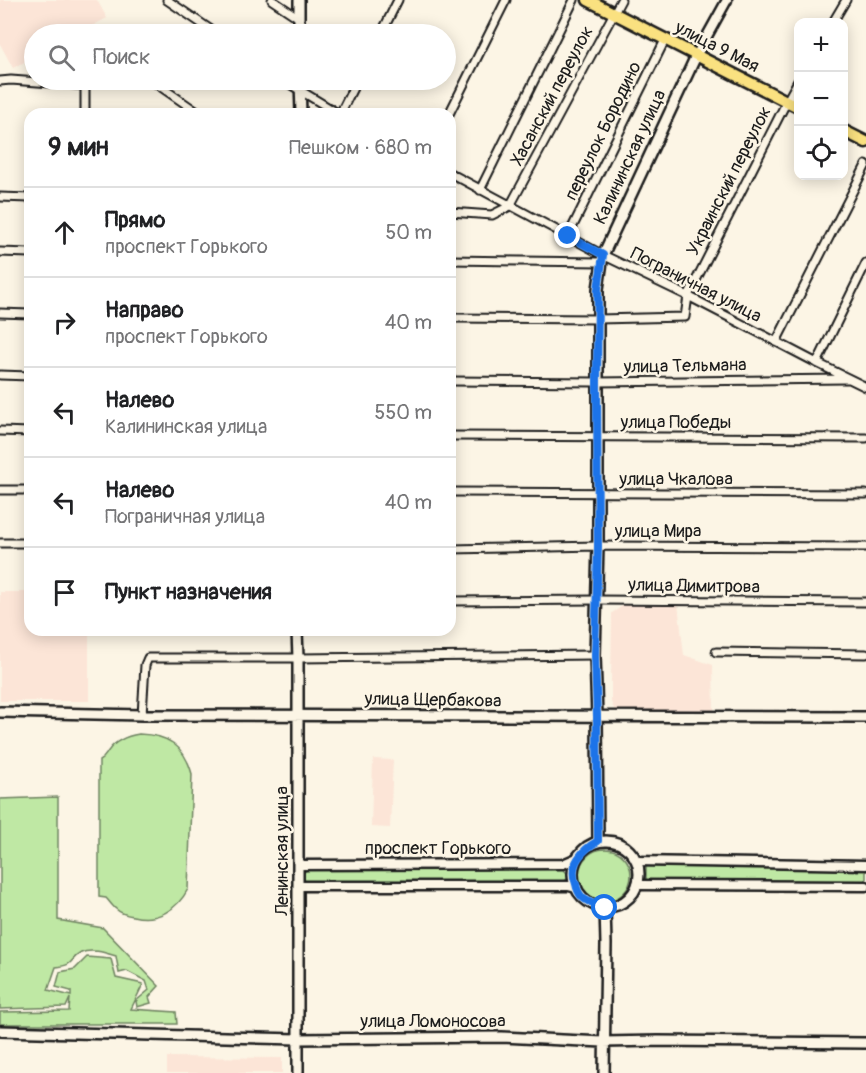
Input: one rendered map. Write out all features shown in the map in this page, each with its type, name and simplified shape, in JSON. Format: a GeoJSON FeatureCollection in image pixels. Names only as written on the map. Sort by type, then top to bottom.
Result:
{"type":"FeatureCollection","features":[{"type":"Feature","properties":{"kind":"main road"},"geometry":{"type":"LineString","coordinates":[[299,0],[299,24]]}},
{"type":"Feature","properties":{"kind":"main road","name":"улица 9 Мая"},"geometry":{"type":"LineString","coordinates":[[588,0],[794,105]]}},
{"type":"Feature","properties":{"kind":"main road","name":"Калининская улица"},"geometry":{"type":"LineString","coordinates":[[598,841],[595,655],[598,546],[598,289],[602,258],[696,56]]}},
{"type":"Feature","properties":{"kind":"main road"},"geometry":{"type":"LineString","coordinates":[[301,91],[301,108]]}},
{"type":"Feature","properties":{"kind":"main road"},"geometry":{"type":"LineString","coordinates":[[848,133],[866,142]]}},
{"type":"Feature","properties":{"kind":"main road","name":"Ленинская улица"},"geometry":{"type":"LineString","coordinates":[[297,636],[298,1073]]}},
{"type":"Feature","properties":{"kind":"main road","name":"улица Щербакова"},"geometry":{"type":"LineString","coordinates":[[0,712],[142,715],[866,717]]}},
{"type":"Feature","properties":{"kind":"main road"},"geometry":{"type":"LineString","coordinates":[[578,858],[574,869],[574,880],[582,897],[605,908],[625,901],[637,885],[639,872],[637,861],[621,844],[612,841],[598,841]]}},
{"type":"Feature","properties":{"kind":"main road","name":"проспект Горького"},"geometry":{"type":"LineString","coordinates":[[578,858],[584,849],[598,841]]}},
{"type":"Feature","properties":{"kind":"main road"},"geometry":{"type":"LineString","coordinates":[[604,1073],[605,908]]}},
{"type":"Feature","properties":{"kind":"main road","name":"улица Ломоносова"},"geometry":{"type":"LineString","coordinates":[[0,1031],[298,1039],[502,1037],[603,1042],[866,1043]]}},
{"type":"Feature","properties":{"kind":"street"},"geometry":{"type":"LineString","coordinates":[[167,0],[203,24]]}},
{"type":"Feature","properties":{"kind":"street"},"geometry":{"type":"LineString","coordinates":[[272,0],[299,18]]}},
{"type":"Feature","properties":{"kind":"street"},"geometry":{"type":"LineString","coordinates":[[386,24],[398,0]]}},
{"type":"Feature","properties":{"kind":"street"},"geometry":{"type":"LineString","coordinates":[[452,108],[507,0]]}},
{"type":"Feature","properties":{"kind":"street"},"geometry":{"type":"LineString","coordinates":[[480,190],[574,0]]}},
{"type":"Feature","properties":{"kind":"street","name":"Хасанский переулок"},"geometry":{"type":"LineString","coordinates":[[510,206],[621,0]]}},
{"type":"Feature","properties":{"kind":"street","name":"Калининская улица"},"geometry":{"type":"LineString","coordinates":[[696,56],[727,0]]}},
{"type":"Feature","properties":{"kind":"street"},"geometry":{"type":"LineString","coordinates":[[835,18],[846,0]]}},
{"type":"Feature","properties":{"kind":"street","name":"переулок Бородино"},"geometry":{"type":"LineString","coordinates":[[568,236],[665,40]]}},
{"type":"Feature","properties":{"kind":"street"},"geometry":{"type":"LineString","coordinates":[[0,81],[24,82]]}},
{"type":"Feature","properties":{"kind":"street","name":"Украинский переулок"},"geometry":{"type":"LineString","coordinates":[[598,319],[685,317],[688,296],[794,88]]}},
{"type":"Feature","properties":{"kind":"street"},"geometry":{"type":"LineString","coordinates":[[85,108],[86,90]]}},
{"type":"Feature","properties":{"kind":"street"},"geometry":{"type":"LineString","coordinates":[[165,90],[191,108]]}},
{"type":"Feature","properties":{"kind":"street"},"geometry":{"type":"LineString","coordinates":[[342,108],[352,90]]}},
{"type":"Feature","properties":{"kind":"street"},"geometry":{"type":"LineString","coordinates":[[301,91],[329,108]]}},
{"type":"Feature","properties":{"kind":"street"},"geometry":{"type":"LineString","coordinates":[[776,342],[866,165]]}},
{"type":"Feature","properties":{"kind":"street","name":"Пограничная улица"},"geometry":{"type":"LineString","coordinates":[[456,176],[568,236],[602,258],[688,296],[866,387]]}},
{"type":"Feature","properties":{"kind":"street"},"geometry":{"type":"LineString","coordinates":[[0,197],[24,198]]}},
{"type":"Feature","properties":{"kind":"street"},"geometry":{"type":"LineString","coordinates":[[456,212],[492,215],[510,206]]}},
{"type":"Feature","properties":{"kind":"street"},"geometry":{"type":"LineString","coordinates":[[0,252],[24,253]]}},
{"type":"Feature","properties":{"kind":"street"},"geometry":{"type":"LineString","coordinates":[[456,260],[602,258]]}},
{"type":"Feature","properties":{"kind":"street"},"geometry":{"type":"LineString","coordinates":[[817,363],[866,263]]}},
{"type":"Feature","properties":{"kind":"street"},"geometry":{"type":"LineString","coordinates":[[0,313],[24,314]]}},
{"type":"Feature","properties":{"kind":"street"},"geometry":{"type":"LineString","coordinates":[[456,318],[598,319]]}},
{"type":"Feature","properties":{"kind":"street"},"geometry":{"type":"LineString","coordinates":[[0,375],[24,376]]}},
{"type":"Feature","properties":{"kind":"street","name":"улица Тельмана"},"geometry":{"type":"LineString","coordinates":[[456,381],[849,379]]}},
{"type":"Feature","properties":{"kind":"street"},"geometry":{"type":"LineString","coordinates":[[0,431],[24,432]]}},
{"type":"Feature","properties":{"kind":"street","name":"улица Победы"},"geometry":{"type":"LineString","coordinates":[[456,436],[866,438]]}},
{"type":"Feature","properties":{"kind":"street"},"geometry":{"type":"LineString","coordinates":[[0,490],[24,490]]}},
{"type":"Feature","properties":{"kind":"street","name":"улица Чкалова"},"geometry":{"type":"LineString","coordinates":[[456,492],[866,494]]}},
{"type":"Feature","properties":{"kind":"street"},"geometry":{"type":"LineString","coordinates":[[0,543],[24,543]]}},
{"type":"Feature","properties":{"kind":"street","name":"улица Мира"},"geometry":{"type":"LineString","coordinates":[[456,549],[598,546],[866,547]]}},
{"type":"Feature","properties":{"kind":"street","name":"улица Димитрова"},"geometry":{"type":"LineString","coordinates":[[456,601],[866,603]]}},
{"type":"Feature","properties":{"kind":"street"},"geometry":{"type":"LineString","coordinates":[[716,652],[866,654]]}},
{"type":"Feature","properties":{"kind":"street"},"geometry":{"type":"LineString","coordinates":[[142,715],[145,665],[148,658],[595,655]]}},
{"type":"Feature","properties":{"kind":"street","name":"проспект Горького"},"geometry":{"type":"LineString","coordinates":[[298,865],[563,864],[578,858]]}},
{"type":"Feature","properties":{"kind":"street"},"geometry":{"type":"LineString","coordinates":[[637,861],[866,865]]}},
{"type":"Feature","properties":{"kind":"street"},"geometry":{"type":"LineString","coordinates":[[637,885],[866,886]]}},
{"type":"Feature","properties":{"kind":"street"},"geometry":{"type":"LineString","coordinates":[[298,886],[569,886],[577,888]]}},
{"type":"Feature","properties":{"kind":"shaded area"},"geometry":{"type":"Polygon","coordinates":[[[0,0],[97,0],[107,18],[96,24],[24,24],[24,62],[13,68],[0,44],[0,0]]]}},
{"type":"Feature","properties":{"kind":"shaded area"},"geometry":{"type":"Polygon","coordinates":[[[0,592],[24,592],[24,636],[89,636],[89,701],[0,701],[0,592]]]}},
{"type":"Feature","properties":{"kind":"shaded area"},"geometry":{"type":"Polygon","coordinates":[[[678,604],[684,655],[713,665],[714,710],[615,711],[611,702],[612,613],[624,605],[678,604]]]}},
{"type":"Feature","properties":{"kind":"shaded area"},"geometry":{"type":"Polygon","coordinates":[[[373,759],[393,760],[390,828],[371,827],[373,759]]]}},
{"type":"Feature","properties":{"kind":"shaded area"},"geometry":{"type":"Polygon","coordinates":[[[167,1057],[282,1058],[282,1073],[167,1073],[167,1057]]]}},
{"type":"Feature","properties":{"kind":"green space"},"geometry":{"type":"Polygon","coordinates":[[[139,734],[166,739],[173,744],[184,756],[192,774],[188,889],[172,908],[158,916],[150,917],[124,914],[119,912],[106,898],[99,897],[99,761],[118,741],[139,734]]]}},
{"type":"Feature","properties":{"kind":"green space"},"geometry":{"type":"Polygon","coordinates":[[[58,797],[58,920],[103,928],[159,986],[149,997],[151,1003],[137,1007],[136,1001],[149,990],[146,981],[127,971],[119,973],[116,956],[89,951],[81,953],[67,965],[56,967],[48,990],[71,996],[71,991],[56,987],[60,972],[75,969],[87,957],[111,959],[116,978],[143,984],[131,1009],[176,1012],[177,1024],[0,1024],[0,1012],[69,1011],[70,998],[66,1007],[0,1009],[0,799],[58,797]]]}},
{"type":"Feature","properties":{"kind":"green space"},"geometry":{"type":"Polygon","coordinates":[[[605,849],[615,851],[623,857],[629,865],[631,875],[629,885],[623,893],[615,899],[605,901],[595,899],[587,893],[581,885],[579,875],[581,865],[587,857],[595,851],[605,849]]]}},
{"type":"Feature","properties":{"kind":"green space"},"geometry":{"type":"Polygon","coordinates":[[[646,866],[866,870],[866,881],[646,880],[646,866]]]}},
{"type":"Feature","properties":{"kind":"green space"},"geometry":{"type":"Polygon","coordinates":[[[562,868],[567,873],[567,879],[561,883],[306,882],[302,874],[307,870],[562,868]]]}},
{"type":"Feature","properties":{"kind":"route"},"geometry":{"type":"LineString","coordinates":[[568,236],[603,255],[598,289],[597,382],[598,546],[595,655],[598,841],[584,849],[578,858],[574,869],[574,880],[582,897],[605,908]]}}]}
